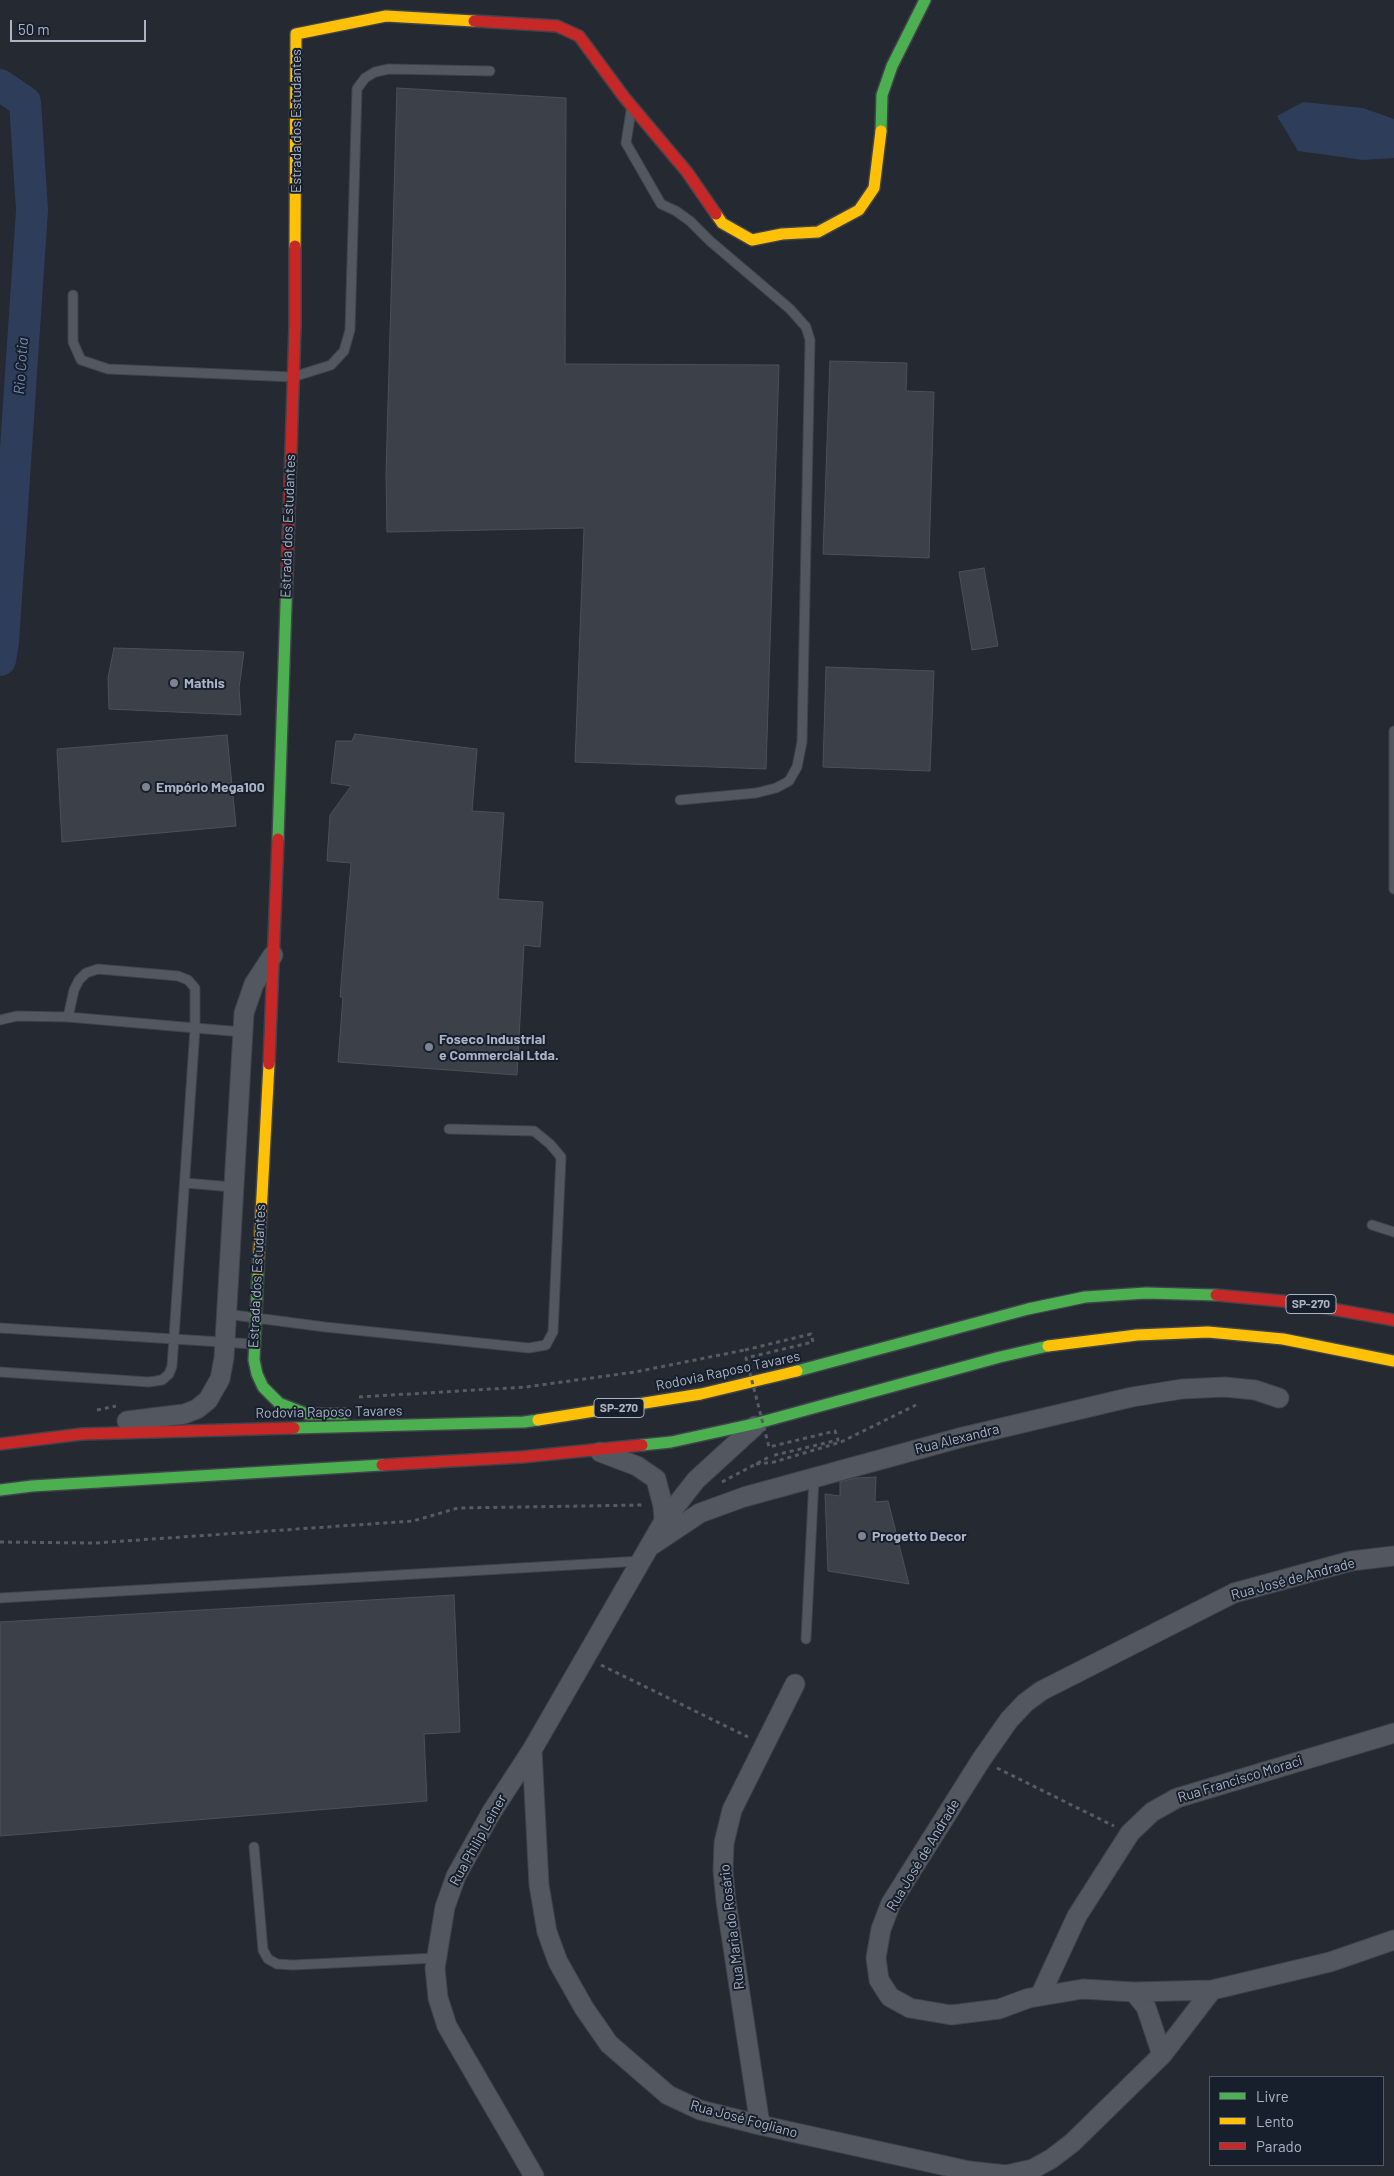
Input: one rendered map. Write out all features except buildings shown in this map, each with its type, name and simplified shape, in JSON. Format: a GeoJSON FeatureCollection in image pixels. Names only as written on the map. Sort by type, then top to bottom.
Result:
{"type":"FeatureCollection","features":[{"type":"Feature","properties":{"kind":"main road","name":"Estrada dos Estudantes"},"geometry":{"type":"LineString","coordinates":[[358,1414],[307,1414],[279,1402],[263,1387],[257,1374],[253,1344],[274,954],[293,377],[296,34],[386,16],[557,26],[569,30],[579,36],[631,106],[687,172],[722,223],[752,240],[782,234],[818,232],[859,210],[874,188],[875,168],[881,137],[882,95],[892,66],[925,0]]}},
{"type":"Feature","properties":{"kind":"main road","name":"Rodovia Raposo Tavares"},"geometry":{"type":"LineString","coordinates":[[0,1443],[82,1434],[524,1422],[701,1394],[794,1372],[1028,1309],[1086,1297],[1155,1294],[1227,1295],[1294,1302],[1394,1320]]}},
{"type":"Feature","properties":{"kind":"main road"},"geometry":{"type":"LineString","coordinates":[[0,1490],[109,1481],[522,1457],[671,1442],[758,1423],[1017,1353],[1062,1343],[1137,1335],[1208,1332],[1283,1339],[1394,1361]]}},
{"type":"Feature","properties":{"kind":"main road"},"geometry":{"type":"LineString","coordinates":[[451,1412],[524,1422]]}},
{"type":"Feature","properties":{"kind":"street","name":"Estrada dos Estudantes"},"geometry":{"type":"LineString","coordinates":[[0,1443],[43,1432],[184,1414],[197,1409],[208,1400],[220,1379],[224,1358],[242,1032],[248,998],[254,984],[274,954]]}},
{"type":"Feature","properties":{"kind":"street"},"geometry":{"type":"LineString","coordinates":[[242,1032],[270,1034]]}},
{"type":"Feature","properties":{"kind":"street","name":"Rua Alexandra"},"geometry":{"type":"LineString","coordinates":[[645,1554],[700,1512],[744,1497],[963,1437],[1132,1397],[1182,1389],[1225,1386],[1255,1390],[1279,1398]]}},
{"type":"Feature","properties":{"kind":"street","name":"Rua Philip Leiner"},"geometry":{"type":"LineString","coordinates":[[534,2176],[447,2026],[438,1998],[435,1968],[445,1907],[456,1876],[491,1813],[532,1750],[645,1554],[664,1514],[696,1480],[758,1423]]}},
{"type":"Feature","properties":{"kind":"street"},"geometry":{"type":"LineString","coordinates":[[594,1450],[637,1466],[656,1479],[664,1514]]}},
{"type":"Feature","properties":{"kind":"street","name":"Rua José de Andrade"},"geometry":{"type":"LineString","coordinates":[[1394,1556],[1351,1562],[1234,1593],[1042,1691],[1025,1704],[1010,1720],[980,1760],[891,1903],[880,1929],[876,1958],[879,1980],[890,1997],[910,2008],[951,2015],[1000,2009],[1029,1998],[1083,1989],[1134,1992],[1212,1990],[1330,1962],[1394,1940]]}},
{"type":"Feature","properties":{"kind":"street","name":"Rua Maria do Rosário"},"geometry":{"type":"LineString","coordinates":[[760,2125],[723,1871],[724,1843],[732,1810],[763,1744],[795,1684]]}},
{"type":"Feature","properties":{"kind":"street","name":"Rua Francisco Moraci"},"geometry":{"type":"LineString","coordinates":[[1040,1996],[1077,1916],[1130,1833],[1152,1812],[1177,1798],[1394,1732]]}},
{"type":"Feature","properties":{"kind":"street","name":"Rua José Fogliano"},"geometry":{"type":"LineString","coordinates":[[532,1750],[539,1885],[547,1932],[558,1962],[584,2008],[609,2044],[668,2095],[700,2110],[969,2171],[1006,2175],[1033,2169],[1072,2143],[1162,2055],[1212,1990]]}},
{"type":"Feature","properties":{"kind":"street"},"geometry":{"type":"LineString","coordinates":[[1134,1992],[1146,2007],[1162,2055]]}},
{"type":"Feature","properties":{"kind":"lane"},"geometry":{"type":"LineString","coordinates":[[73,295],[73,342],[82,360],[108,369],[293,377],[331,365],[344,351],[350,330],[357,89],[365,78],[376,72],[389,69],[490,71]]}},
{"type":"Feature","properties":{"kind":"lane"},"geometry":{"type":"LineString","coordinates":[[631,106],[626,143],[661,204],[676,211],[690,221],[710,241],[790,309],[806,327],[810,340],[802,742],[797,767],[789,781],[776,788],[756,793],[680,800]]}},
{"type":"Feature","properties":{"kind":"lane"},"geometry":{"type":"LineString","coordinates":[[1394,731],[1394,890]]}},
{"type":"Feature","properties":{"kind":"lane"},"geometry":{"type":"LineString","coordinates":[[0,1372],[149,1382],[162,1380],[169,1374],[172,1366],[195,1028],[195,988],[188,980],[178,976],[98,969],[86,973],[79,980],[74,990],[68,1017]]}},
{"type":"Feature","properties":{"kind":"lane"},"geometry":{"type":"LineString","coordinates":[[0,1020],[17,1016],[68,1017],[242,1032]]}},
{"type":"Feature","properties":{"kind":"lane"},"geometry":{"type":"LineString","coordinates":[[226,1314],[530,1348],[546,1345],[553,1332],[561,1157],[550,1144],[534,1131],[449,1129]]}},
{"type":"Feature","properties":{"kind":"lane"},"geometry":{"type":"LineString","coordinates":[[185,1183],[233,1186]]}},
{"type":"Feature","properties":{"kind":"lane"},"geometry":{"type":"LineString","coordinates":[[1372,1226],[1394,1232]]}},
{"type":"Feature","properties":{"kind":"lane"},"geometry":{"type":"LineString","coordinates":[[1294,1302],[1350,1302]]}},
{"type":"Feature","properties":{"kind":"lane"},"geometry":{"type":"LineString","coordinates":[[0,1328],[253,1344]]}},
{"type":"Feature","properties":{"kind":"lane"},"geometry":{"type":"LineString","coordinates":[[806,1639],[814,1478]]}},
{"type":"Feature","properties":{"kind":"lane"},"geometry":{"type":"LineString","coordinates":[[0,1598],[645,1554]]}},
{"type":"Feature","properties":{"kind":"lane"},"geometry":{"type":"LineString","coordinates":[[254,1847],[263,1950],[268,1959],[278,1964],[293,1965],[436,1958]]}},
{"type":"Feature","properties":{"kind":"path"},"geometry":{"type":"LineString","coordinates":[[351,1397],[526,1386],[635,1372],[745,1350],[811,1334],[813,1342],[746,1358],[769,1447],[836,1431],[838,1440],[771,1456],[710,1489],[696,1480]]}},
{"type":"Feature","properties":{"kind":"path"},"geometry":{"type":"LineString","coordinates":[[756,1464],[774,1462],[841,1442],[924,1402]]}},
{"type":"Feature","properties":{"kind":"path"},"geometry":{"type":"LineString","coordinates":[[93,1410],[122,1405]]}},
{"type":"Feature","properties":{"kind":"path"},"geometry":{"type":"LineString","coordinates":[[0,1542],[95,1543],[413,1521],[458,1508],[664,1514]]}},
{"type":"Feature","properties":{"kind":"path"},"geometry":{"type":"LineString","coordinates":[[585,1658],[763,1744]]}},
{"type":"Feature","properties":{"kind":"path"},"geometry":{"type":"LineString","coordinates":[[980,1760],[1130,1833]]}},
{"type":"Feature","properties":{"kind":"water"},"geometry":{"type":"Polygon","coordinates":[[[1303,102],[1363,108],[1394,119],[1394,158],[1363,160],[1298,151],[1277,116],[1303,102]]]}},
{"type":"Feature","properties":{"kind":"waterway","name":"Rio Cotia"},"geometry":{"type":"LineString","coordinates":[[0,85],[25,102],[32,210],[3,642],[0,660]]}},
{"type":"Feature","properties":{"kind":"traffic: fast"},"geometry":{"type":"LineString","coordinates":[[881,131],[882,95],[892,66],[925,0]]}},
{"type":"Feature","properties":{"kind":"traffic: fast"},"geometry":{"type":"LineString","coordinates":[[278,839],[287,576]]}},
{"type":"Feature","properties":{"kind":"traffic: fast"},"geometry":{"type":"LineString","coordinates":[[258,1271],[254,1360],[257,1374],[263,1387],[279,1403],[307,1414],[345,1414]]}},
{"type":"Feature","properties":{"kind":"traffic: fast"},"geometry":{"type":"LineString","coordinates":[[797,1371],[1028,1309],[1085,1297],[1146,1293],[1216,1295]]}},
{"type":"Feature","properties":{"kind":"traffic: fast"},"geometry":{"type":"LineString","coordinates":[[642,1445],[671,1442],[758,1423],[1000,1357],[1048,1346]]}},
{"type":"Feature","properties":{"kind":"traffic: fast"},"geometry":{"type":"LineString","coordinates":[[294,1428],[524,1422],[538,1420]]}},
{"type":"Feature","properties":{"kind":"traffic: fast"},"geometry":{"type":"LineString","coordinates":[[0,1490],[32,1486],[382,1465]]}},
{"type":"Feature","properties":{"kind":"traffic: slow"},"geometry":{"type":"LineString","coordinates":[[295,246],[296,34],[386,16],[474,21]]}},
{"type":"Feature","properties":{"kind":"traffic: slow"},"geometry":{"type":"LineString","coordinates":[[716,214],[722,223],[752,240],[782,234],[818,232],[859,210],[874,188],[881,131]]}},
{"type":"Feature","properties":{"kind":"traffic: slow"},"geometry":{"type":"LineString","coordinates":[[258,1271],[269,1064]]}},
{"type":"Feature","properties":{"kind":"traffic: slow"},"geometry":{"type":"LineString","coordinates":[[1048,1346],[1137,1335],[1208,1332],[1283,1339],[1394,1361]]}},
{"type":"Feature","properties":{"kind":"traffic: slow"},"geometry":{"type":"LineString","coordinates":[[538,1420],[701,1394],[797,1371]]}},
{"type":"Feature","properties":{"kind":"traffic: jam"},"geometry":{"type":"LineString","coordinates":[[474,21],[557,26],[579,36],[624,97],[687,172],[716,214]]}},
{"type":"Feature","properties":{"kind":"traffic: jam"},"geometry":{"type":"LineString","coordinates":[[287,576],[295,326],[295,246]]}},
{"type":"Feature","properties":{"kind":"traffic: jam"},"geometry":{"type":"LineString","coordinates":[[269,1064],[278,839]]}},
{"type":"Feature","properties":{"kind":"traffic: jam"},"geometry":{"type":"LineString","coordinates":[[1216,1295],[1293,1302],[1394,1320]]}},
{"type":"Feature","properties":{"kind":"traffic: jam"},"geometry":{"type":"LineString","coordinates":[[0,1444],[82,1434],[294,1428]]}},
{"type":"Feature","properties":{"kind":"traffic: jam"},"geometry":{"type":"LineString","coordinates":[[382,1465],[522,1457],[642,1445]]}},
{"type":"Feature","properties":{"kind":"place","name":"Mathis"},"geometry":{"type":"Point","coordinates":[174,683]}},
{"type":"Feature","properties":{"kind":"place","name":"Empório Mega100"},"geometry":{"type":"Point","coordinates":[146,787]}},
{"type":"Feature","properties":{"kind":"place","name":"Foseco Industrial e Commercial Ltda."},"geometry":{"type":"Point","coordinates":[429,1047]}},
{"type":"Feature","properties":{"kind":"place","name":"Progetto Decor"},"geometry":{"type":"Point","coordinates":[862,1536]}}]}
